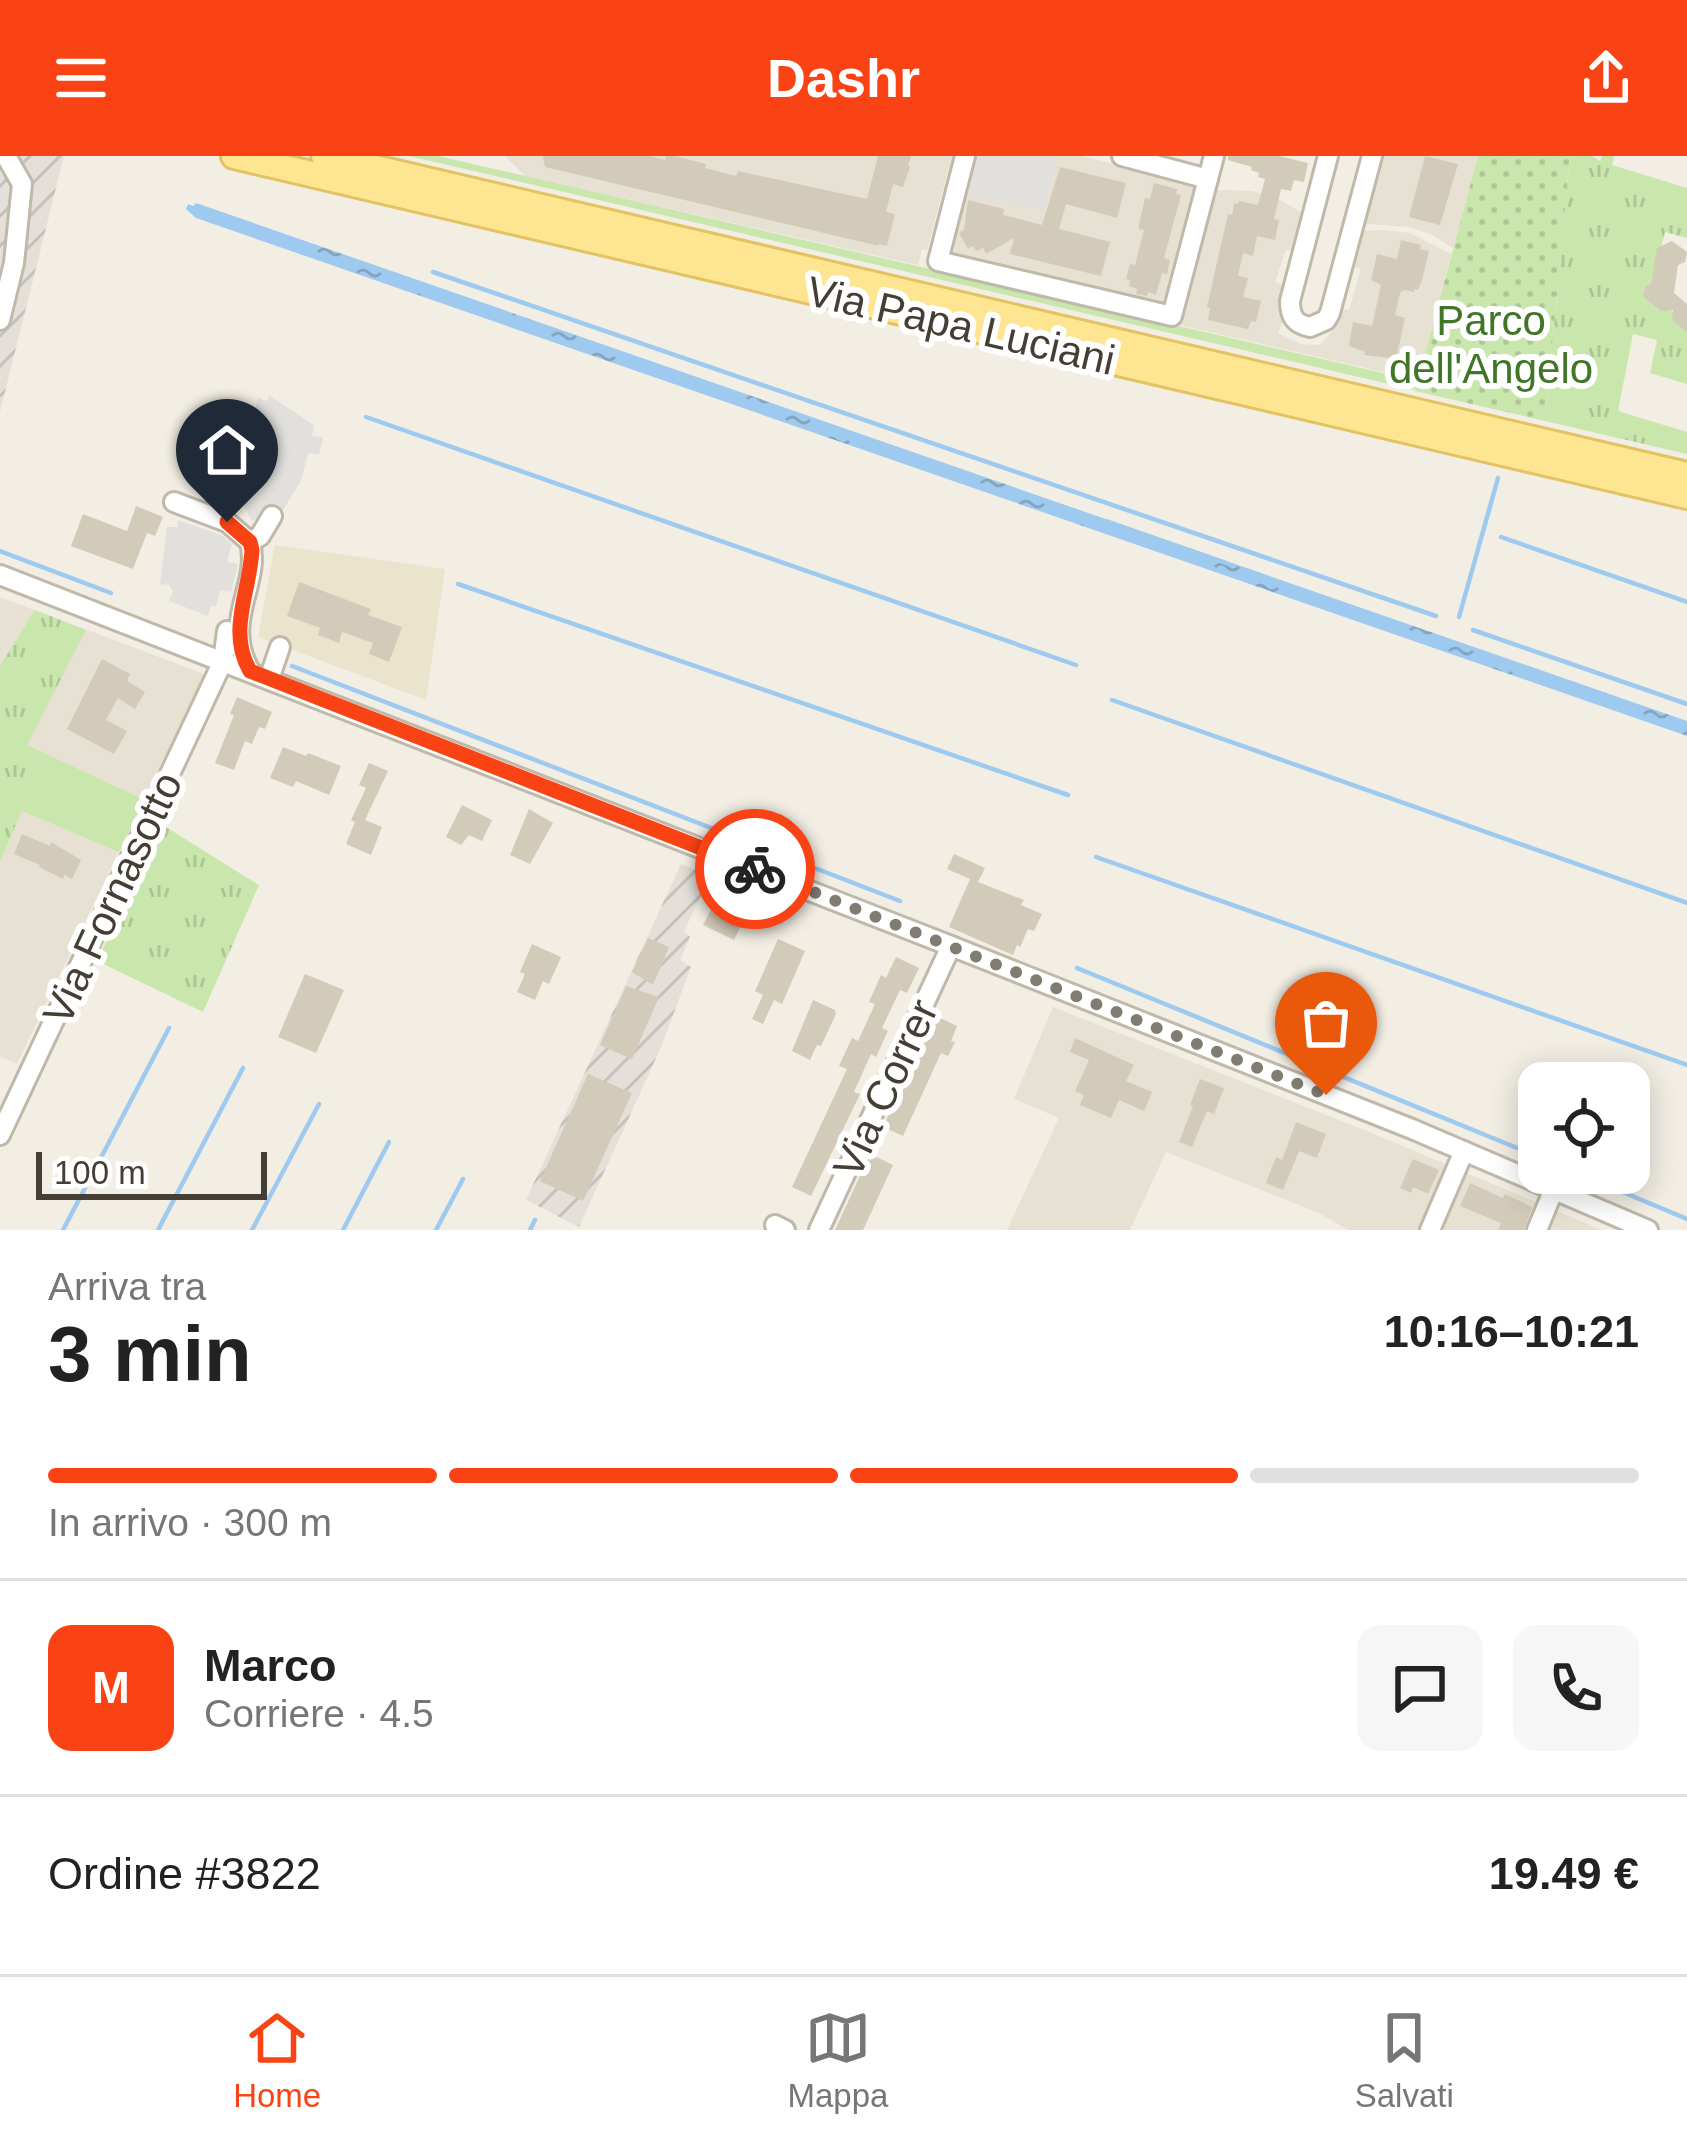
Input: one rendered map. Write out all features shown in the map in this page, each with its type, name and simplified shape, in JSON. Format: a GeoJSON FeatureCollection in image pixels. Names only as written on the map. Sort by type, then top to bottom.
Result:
{"type":"FeatureCollection","features":[{"type":"Feature","properties":{"kind":"main road","name":"Via Papa Luciani"},"geometry":{"type":"LineString","coordinates":[[234,156],[1687,496]]}},
{"type":"Feature","properties":{"kind":"main road","name":"Via Papa Luciani"},"geometry":{"type":"LineString","coordinates":[[324,156],[1687,475]]}},
{"type":"Feature","properties":{"kind":"street"},"geometry":{"type":"LineString","coordinates":[[0,320],[14,263],[22,184],[6,156]]}},
{"type":"Feature","properties":{"kind":"street"},"geometry":{"type":"LineString","coordinates":[[965,156],[938,261],[1172,316],[1214,156]]}},
{"type":"Feature","properties":{"kind":"street"},"geometry":{"type":"LineString","coordinates":[[1122,156],[1208,178]]}},
{"type":"Feature","properties":{"kind":"street"},"geometry":{"type":"LineString","coordinates":[[1328,156],[1290,301],[1295,321],[1310,327],[1330,313],[1372,156]]}},
{"type":"Feature","properties":{"kind":"street"},"geometry":{"type":"LineString","coordinates":[[183,512],[227,522],[250,542],[260,536],[272,516]]}},
{"type":"Feature","properties":{"kind":"street","name":"Via Fornasotto"},"geometry":{"type":"LineString","coordinates":[[0,1135],[233,639],[252,561],[250,542]]}},
{"type":"Feature","properties":{"kind":"street"},"geometry":{"type":"LineString","coordinates":[[0,575],[951,946],[1518,1174]]}},
{"type":"Feature","properties":{"kind":"street"},"geometry":{"type":"LineString","coordinates":[[201,652],[233,639],[250,671]]}},
{"type":"Feature","properties":{"kind":"street"},"geometry":{"type":"LineString","coordinates":[[269,679],[280,647]]}},
{"type":"Feature","properties":{"kind":"street","name":"Via Correr"},"geometry":{"type":"LineString","coordinates":[[819,1230],[951,946]]}},
{"type":"Feature","properties":{"kind":"street"},"geometry":{"type":"LineString","coordinates":[[1430,1230],[1464,1151]]}},
{"type":"Feature","properties":{"kind":"street"},"geometry":{"type":"LineString","coordinates":[[1537,1230],[1552,1194]]}},
{"type":"Feature","properties":{"kind":"street"},"geometry":{"type":"LineString","coordinates":[[1565,1194],[1648,1230]]}},
{"type":"Feature","properties":{"kind":"shaded area"},"geometry":{"type":"Polygon","coordinates":[[[0,156],[64,156],[0,412],[0,156]]]}},
{"type":"Feature","properties":{"kind":"shaded area"},"geometry":{"type":"Polygon","coordinates":[[[505,156],[952,156],[927,250],[922,249],[918,265],[525,176],[505,156]]]}},
{"type":"Feature","properties":{"kind":"shaded area"},"geometry":{"type":"Polygon","coordinates":[[[972,156],[1058,156],[1044,212],[963,192],[972,156]]]}},
{"type":"Feature","properties":{"kind":"shaded area"},"geometry":{"type":"Polygon","coordinates":[[[1058,156],[1082,156],[1196,185],[1167,302],[1162,305],[948,254],[963,192],[1044,212],[1058,156]]]}},
{"type":"Feature","properties":{"kind":"shaded area"},"geometry":{"type":"Polygon","coordinates":[[[1384,156],[1478,156],[1453,248],[1410,227],[1366,224],[1384,156]]]}},
{"type":"Feature","properties":{"kind":"shaded area"},"geometry":{"type":"Polygon","coordinates":[[[1216,190],[1273,196],[1301,212],[1292,250],[1286,250],[1275,282],[1282,285],[1278,333],[1300,344],[1320,345],[1343,309],[1349,310],[1361,269],[1355,267],[1364,231],[1410,233],[1451,254],[1418,380],[1180,325],[1216,190]]]}},
{"type":"Feature","properties":{"kind":"shaded area"},"geometry":{"type":"Polygon","coordinates":[[[269,395],[314,425],[312,436],[323,437],[319,455],[308,453],[301,481],[275,523],[259,517],[252,521],[234,488],[258,398],[267,401],[269,395]]]}},
{"type":"Feature","properties":{"kind":"shaded area"},"geometry":{"type":"Polygon","coordinates":[[[178,520],[221,535],[232,544],[227,562],[238,564],[231,592],[220,590],[208,616],[169,601],[173,591],[160,584],[167,527],[178,527],[178,520]]]}},
{"type":"Feature","properties":{"kind":"shaded area"},"geometry":{"type":"Polygon","coordinates":[[[275,545],[445,569],[426,700],[258,637],[275,545]]]}},
{"type":"Feature","properties":{"kind":"shaded area"},"geometry":{"type":"Polygon","coordinates":[[[0,597],[204,674],[17,1064],[0,1056],[0,597]]]}},
{"type":"Feature","properties":{"kind":"shaded area"},"geometry":{"type":"Polygon","coordinates":[[[681,864],[711,876],[684,931],[690,937],[680,960],[691,967],[662,1045],[579,1227],[526,1200],[681,864]]]}},
{"type":"Feature","properties":{"kind":"shaded area"},"geometry":{"type":"Polygon","coordinates":[[[1053,1007],[1602,1230],[1348,1230],[1319,1213],[1166,1152],[1130,1230],[1007,1230],[1059,1118],[1014,1099],[1053,1007]]]}},
{"type":"Feature","properties":{"kind":"green space"},"geometry":{"type":"Polygon","coordinates":[[[409,156],[438,156],[1418,381],[1415,390],[409,156]]]}},
{"type":"Feature","properties":{"kind":"green space","name":"Parco dell'Angelo"},"geometry":{"type":"Polygon","coordinates":[[[1478,156],[1570,156],[1545,421],[1415,391],[1478,156]]]}},
{"type":"Feature","properties":{"kind":"green space"},"geometry":{"type":"Polygon","coordinates":[[[1570,156],[1592,156],[1600,161],[1602,156],[1614,156],[1612,165],[1687,188],[1687,238],[1665,232],[1651,284],[1645,286],[1643,295],[1661,311],[1673,312],[1673,320],[1687,332],[1687,384],[1650,373],[1657,340],[1633,334],[1618,411],[1687,432],[1687,454],[1545,421],[1570,156]]]}},
{"type":"Feature","properties":{"kind":"green space"},"geometry":{"type":"Polygon","coordinates":[[[35,610],[86,630],[27,745],[46,754],[0,862],[0,666],[35,610]]]}},
{"type":"Feature","properties":{"kind":"green space"},"geometry":{"type":"Polygon","coordinates":[[[46,754],[144,800],[119,852],[22,811],[46,754]]]}},
{"type":"Feature","properties":{"kind":"green space"},"geometry":{"type":"Polygon","coordinates":[[[161,824],[259,885],[203,1012],[97,961],[161,824]]]}},
{"type":"Feature","properties":{"kind":"water"},"geometry":{"type":"Polygon","coordinates":[[[196,203],[1687,721],[1687,736],[196,218],[186,209],[196,203]]]}},
{"type":"Feature","properties":{"kind":"building"},"geometry":{"type":"Polygon","coordinates":[[[543,156],[665,160],[675,156],[736,176],[738,171],[867,199],[878,156],[911,156],[903,187],[893,184],[886,212],[895,214],[887,246],[879,246],[545,167],[543,156]]]}},
{"type":"Feature","properties":{"kind":"building"},"geometry":{"type":"Polygon","coordinates":[[[1228,156],[1279,156],[1308,163],[1304,182],[1294,180],[1291,191],[1281,189],[1275,240],[1257,236],[1253,256],[1243,253],[1238,276],[1248,278],[1243,297],[1261,301],[1256,322],[1251,321],[1248,329],[1208,320],[1228,214],[1232,215],[1239,201],[1258,205],[1265,179],[1228,156]]]}},
{"type":"Feature","properties":{"kind":"building"},"geometry":{"type":"Polygon","coordinates":[[[1425,156],[1458,164],[1440,225],[1409,217],[1425,156]]]}},
{"type":"Feature","properties":{"kind":"building"},"geometry":{"type":"Polygon","coordinates":[[[1060,167],[1126,183],[1117,218],[1066,204],[1059,229],[1110,242],[1101,276],[1010,254],[1014,238],[986,254],[983,248],[968,249],[959,233],[964,230],[968,200],[1042,225],[1060,167]]]}},
{"type":"Feature","properties":{"kind":"building"},"geometry":{"type":"Polygon","coordinates":[[[1154,183],[1177,189],[1176,194],[1181,195],[1164,258],[1170,260],[1167,274],[1162,273],[1156,295],[1148,292],[1147,296],[1136,294],[1137,289],[1126,279],[1130,264],[1135,265],[1144,230],[1139,224],[1145,198],[1150,199],[1154,183]]]}},
{"type":"Feature","properties":{"kind":"building"},"geometry":{"type":"Polygon","coordinates":[[[1401,240],[1429,251],[1422,280],[1418,290],[1400,293],[1395,315],[1405,318],[1396,359],[1364,355],[1349,346],[1353,322],[1372,326],[1381,285],[1371,280],[1377,254],[1397,259],[1401,240]]]}},
{"type":"Feature","properties":{"kind":"building"},"geometry":{"type":"Polygon","coordinates":[[[1672,241],[1687,252],[1685,262],[1678,265],[1674,293],[1687,304],[1687,332],[1672,320],[1673,310],[1661,311],[1643,296],[1645,286],[1651,284],[1657,248],[1672,241]]]}},
{"type":"Feature","properties":{"kind":"building"},"geometry":{"type":"Polygon","coordinates":[[[136,506],[163,517],[155,536],[147,533],[133,569],[71,546],[83,514],[127,531],[136,506]]]}},
{"type":"Feature","properties":{"kind":"building"},"geometry":{"type":"Polygon","coordinates":[[[299,582],[371,609],[368,615],[402,627],[389,662],[369,654],[373,643],[342,632],[339,643],[318,635],[320,628],[287,616],[299,582]]]}},
{"type":"Feature","properties":{"kind":"building"},"geometry":{"type":"Polygon","coordinates":[[[102,659],[130,674],[127,681],[145,692],[135,709],[118,698],[106,720],[127,731],[114,754],[67,729],[102,659]]]}},
{"type":"Feature","properties":{"kind":"building"},"geometry":{"type":"Polygon","coordinates":[[[237,697],[272,712],[252,744],[245,741],[234,770],[215,763],[237,697]]]}},
{"type":"Feature","properties":{"kind":"building"},"geometry":{"type":"Polygon","coordinates":[[[283,747],[341,766],[329,795],[296,781],[293,787],[270,778],[283,747]]]}},
{"type":"Feature","properties":{"kind":"building"},"geometry":{"type":"Polygon","coordinates":[[[369,763],[388,771],[365,820],[382,827],[371,855],[346,844],[366,788],[359,785],[369,763]]]}},
{"type":"Feature","properties":{"kind":"building"},"geometry":{"type":"Polygon","coordinates":[[[462,805],[492,820],[482,841],[469,835],[461,845],[446,837],[462,805]]]}},
{"type":"Feature","properties":{"kind":"building"},"geometry":{"type":"Polygon","coordinates":[[[529,809],[553,823],[530,864],[510,855],[529,809]]]}},
{"type":"Feature","properties":{"kind":"building"},"geometry":{"type":"Polygon","coordinates":[[[22,834],[50,846],[51,842],[81,860],[72,879],[14,854],[22,834]]]}},
{"type":"Feature","properties":{"kind":"building"},"geometry":{"type":"Polygon","coordinates":[[[954,854],[985,868],[978,882],[1024,900],[1021,905],[1042,914],[1013,955],[949,927],[970,879],[947,869],[954,854]]]}},
{"type":"Feature","properties":{"kind":"building"},"geometry":{"type":"Polygon","coordinates":[[[714,904],[746,915],[734,940],[703,925],[714,904]]]}},
{"type":"Feature","properties":{"kind":"building"},"geometry":{"type":"Polygon","coordinates":[[[648,938],[669,947],[653,985],[632,972],[648,938]]]}},
{"type":"Feature","properties":{"kind":"building"},"geometry":{"type":"Polygon","coordinates":[[[778,939],[805,951],[782,1004],[774,1000],[763,1024],[752,1019],[763,995],[755,991],[778,939]]]}},
{"type":"Feature","properties":{"kind":"building"},"geometry":{"type":"Polygon","coordinates":[[[532,944],[561,957],[549,984],[543,981],[535,1000],[517,992],[532,944]]]}},
{"type":"Feature","properties":{"kind":"building"},"geometry":{"type":"Polygon","coordinates":[[[896,957],[919,968],[907,993],[900,990],[882,1028],[888,1031],[876,1057],[871,1054],[854,1092],[860,1094],[811,1196],[792,1187],[847,1069],[839,1066],[852,1038],[858,1041],[875,1004],[869,1002],[881,975],[886,978],[896,957]]]}},
{"type":"Feature","properties":{"kind":"building"},"geometry":{"type":"Polygon","coordinates":[[[305,974],[344,990],[316,1053],[278,1037],[305,974]]]}},
{"type":"Feature","properties":{"kind":"building"},"geometry":{"type":"Polygon","coordinates":[[[626,986],[659,997],[632,1059],[600,1045],[626,986]]]}},
{"type":"Feature","properties":{"kind":"building"},"geometry":{"type":"Polygon","coordinates":[[[813,1000],[836,1014],[810,1060],[792,1051],[813,1000]]]}},
{"type":"Feature","properties":{"kind":"building"},"geometry":{"type":"Polygon","coordinates":[[[938,1017],[957,1026],[951,1041],[955,1042],[948,1056],[941,1053],[903,1136],[883,1127],[894,1103],[897,1105],[923,1038],[938,1017]]]}},
{"type":"Feature","properties":{"kind":"building"},"geometry":{"type":"Polygon","coordinates":[[[1075,1038],[1134,1065],[1126,1081],[1152,1092],[1144,1111],[1119,1100],[1111,1118],[1080,1105],[1084,1095],[1075,1091],[1089,1060],[1070,1052],[1075,1038]]]}},
{"type":"Feature","properties":{"kind":"building"},"geometry":{"type":"Polygon","coordinates":[[[588,1074],[632,1093],[583,1201],[540,1181],[588,1074]]]}},
{"type":"Feature","properties":{"kind":"building"},"geometry":{"type":"Polygon","coordinates":[[[1200,1079],[1224,1088],[1214,1114],[1207,1111],[1192,1147],[1179,1142],[1200,1079]]]}},
{"type":"Feature","properties":{"kind":"building"},"geometry":{"type":"Polygon","coordinates":[[[1296,1122],[1326,1134],[1317,1158],[1299,1151],[1283,1190],[1266,1183],[1276,1157],[1282,1160],[1296,1122]]]}},
{"type":"Feature","properties":{"kind":"building"},"geometry":{"type":"Polygon","coordinates":[[[870,1154],[893,1165],[863,1230],[835,1230],[870,1154]]]}},
{"type":"Feature","properties":{"kind":"building"},"geometry":{"type":"Polygon","coordinates":[[[1413,1159],[1439,1170],[1428,1194],[1413,1187],[1411,1193],[1400,1188],[1413,1159]]]}},
{"type":"Feature","properties":{"kind":"building"},"geometry":{"type":"Polygon","coordinates":[[[1470,1183],[1532,1207],[1524,1230],[1498,1230],[1501,1223],[1460,1206],[1470,1183]]]}},
{"type":"Feature","properties":{"kind":"waterway"},"geometry":{"type":"LineString","coordinates":[[433,272],[1436,616]]}},
{"type":"Feature","properties":{"kind":"waterway"},"geometry":{"type":"LineString","coordinates":[[366,417],[1076,665]]}},
{"type":"Feature","properties":{"kind":"waterway"},"geometry":{"type":"LineString","coordinates":[[1459,617],[1498,478]]}},
{"type":"Feature","properties":{"kind":"waterway"},"geometry":{"type":"LineString","coordinates":[[1106,521],[1226,563]]}},
{"type":"Feature","properties":{"kind":"waterway"},"geometry":{"type":"LineString","coordinates":[[1501,537],[1687,602]]}},
{"type":"Feature","properties":{"kind":"waterway"},"geometry":{"type":"LineString","coordinates":[[0,551],[111,593]]}},
{"type":"Feature","properties":{"kind":"waterway"},"geometry":{"type":"LineString","coordinates":[[458,584],[1068,795]]}},
{"type":"Feature","properties":{"kind":"waterway"},"geometry":{"type":"LineString","coordinates":[[1473,630],[1687,704]]}},
{"type":"Feature","properties":{"kind":"waterway"},"geometry":{"type":"LineString","coordinates":[[292,666],[900,901]]}},
{"type":"Feature","properties":{"kind":"waterway"},"geometry":{"type":"LineString","coordinates":[[1112,700],[1687,903]]}},
{"type":"Feature","properties":{"kind":"waterway"},"geometry":{"type":"LineString","coordinates":[[1096,857],[1687,1065]]}},
{"type":"Feature","properties":{"kind":"waterway"},"geometry":{"type":"LineString","coordinates":[[1077,968],[1518,1148]]}},
{"type":"Feature","properties":{"kind":"waterway"},"geometry":{"type":"LineString","coordinates":[[63,1230],[169,1028]]}},
{"type":"Feature","properties":{"kind":"waterway"},"geometry":{"type":"LineString","coordinates":[[158,1230],[243,1068]]}},
{"type":"Feature","properties":{"kind":"waterway"},"geometry":{"type":"LineString","coordinates":[[252,1230],[319,1104]]}},
{"type":"Feature","properties":{"kind":"waterway"},"geometry":{"type":"LineString","coordinates":[[343,1230],[389,1142]]}},
{"type":"Feature","properties":{"kind":"waterway"},"geometry":{"type":"LineString","coordinates":[[436,1230],[463,1179]]}},
{"type":"Feature","properties":{"kind":"waterway"},"geometry":{"type":"LineString","coordinates":[[1627,1194],[1687,1219]]}},
{"type":"Feature","properties":{"kind":"waterway"},"geometry":{"type":"LineString","coordinates":[[530,1230],[535,1220]]}},
{"type":"Feature","properties":{"kind":"way so far"},"geometry":{"type":"LineString","coordinates":[[755,869],[1326,1095]]}},
{"type":"Feature","properties":{"kind":"route"},"geometry":{"type":"LineString","coordinates":[[227,522],[250,542],[252,550],[238,647],[250,671],[755,869]]}}]}
